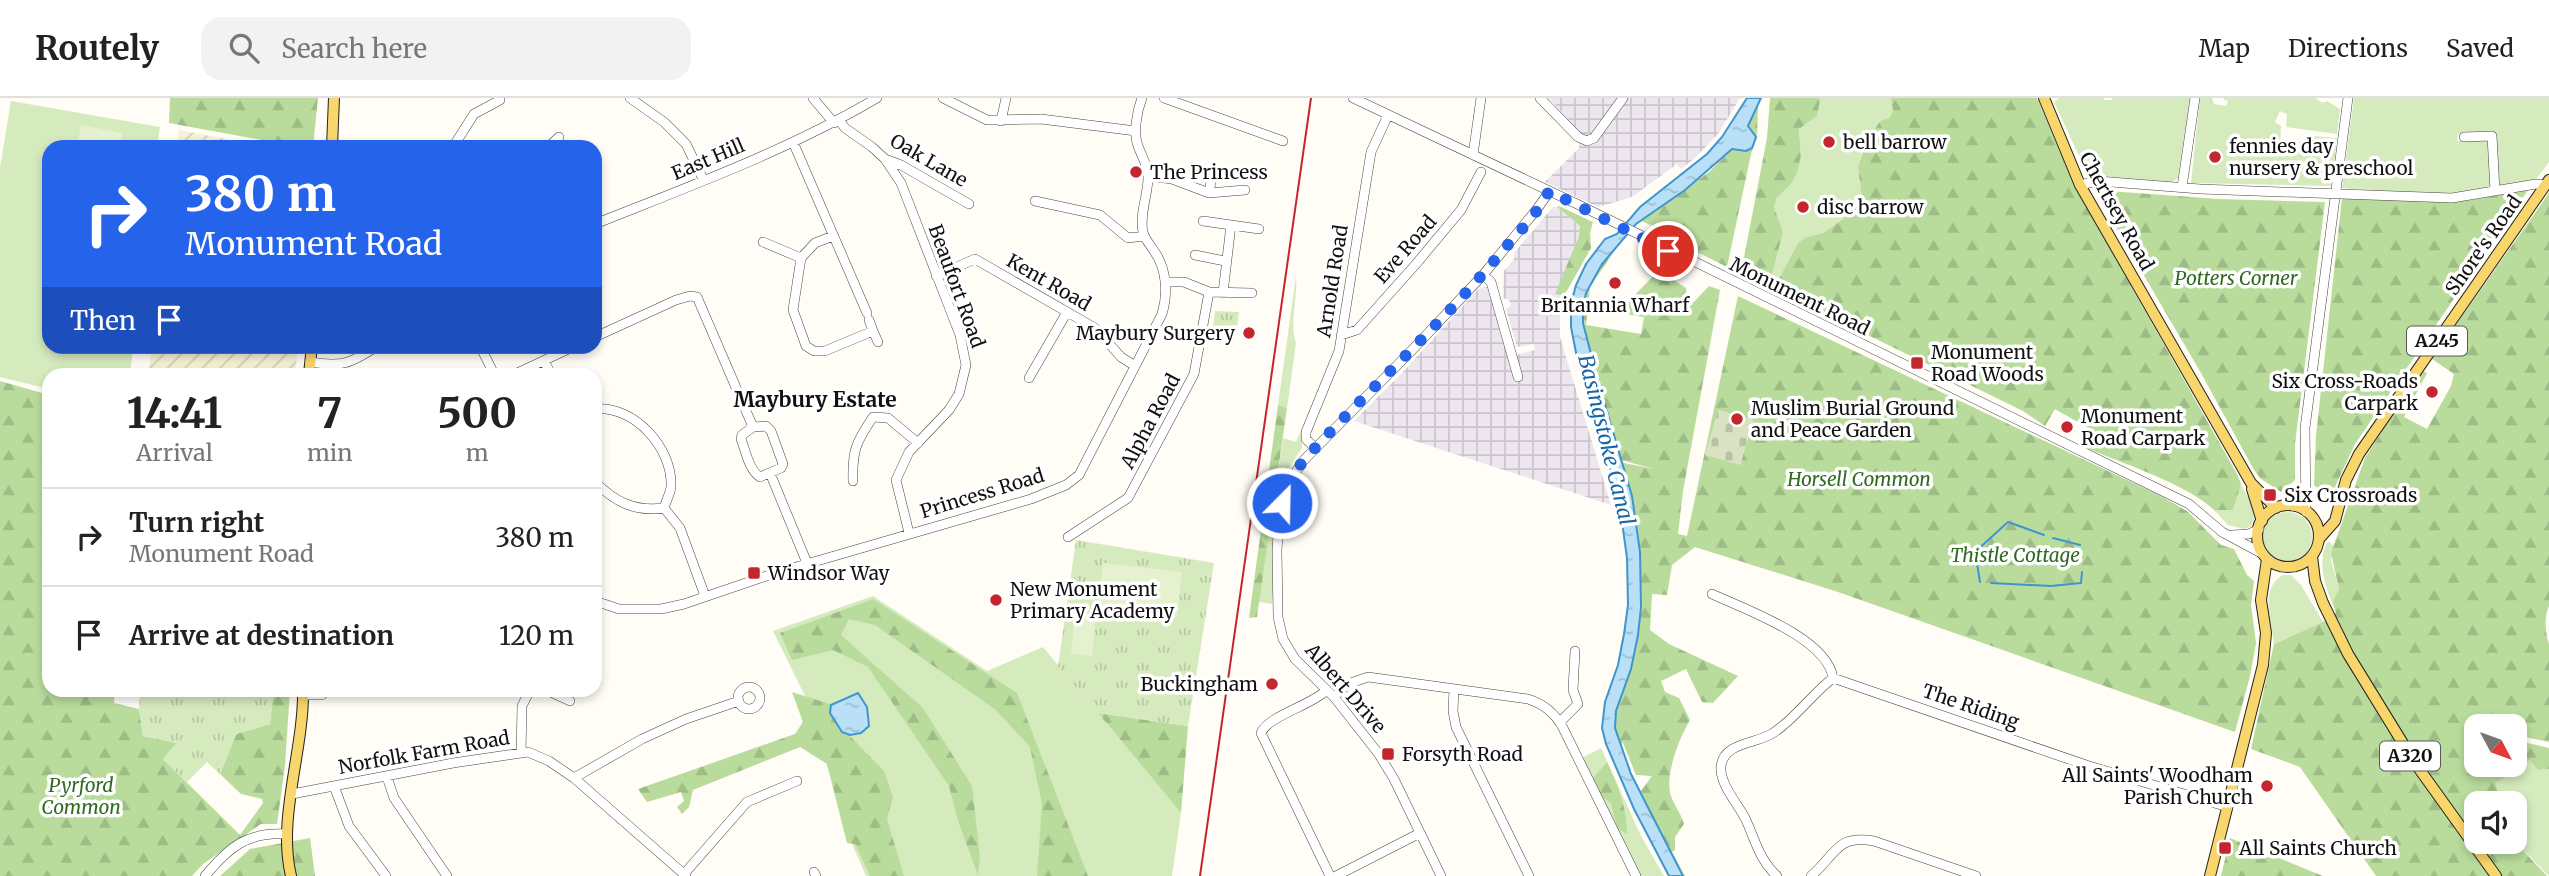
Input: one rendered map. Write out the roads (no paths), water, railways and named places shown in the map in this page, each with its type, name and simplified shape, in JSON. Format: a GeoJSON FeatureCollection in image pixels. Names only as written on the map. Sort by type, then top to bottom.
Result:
{"type":"FeatureCollection","features":[{"type":"Feature","properties":{"kind":"main road"},"geometry":{"type":"LineString","coordinates":[[332,140],[334,98]]}},
{"type":"Feature","properties":{"kind":"main road","name":"Chertsey Road"},"geometry":{"type":"LineString","coordinates":[[2047,99],[2080,184],[2251,483],[2276,508]]}},
{"type":"Feature","properties":{"kind":"main road","name":"Shore's Road"},"geometry":{"type":"LineString","coordinates":[[2319,539],[2335,522],[2346,480],[2359,454],[2547,182]]}},
{"type":"Feature","properties":{"kind":"main road"},"geometry":{"type":"LineString","coordinates":[[310,368],[311,354]]}},
{"type":"Feature","properties":{"kind":"main road","name":"Chertsey Road"},"geometry":{"type":"LineString","coordinates":[[2251,483],[2260,525]]}},
{"type":"Feature","properties":{"kind":"main road"},"geometry":{"type":"LineString","coordinates":[[2312,555],[2296,566],[2282,566],[2265,556],[2259,546],[2260,525],[2276,508],[2293,506],[2311,516],[2326,520],[2339,509]]}},
{"type":"Feature","properties":{"kind":"main road"},"geometry":{"type":"LineString","coordinates":[[2311,516],[2319,539]]}},
{"type":"Feature","properties":{"kind":"main road","name":"A245"},"geometry":{"type":"LineString","coordinates":[[2312,555],[2319,539]]}},
{"type":"Feature","properties":{"kind":"main road","name":"A320"},"geometry":{"type":"LineString","coordinates":[[2312,555],[2315,581],[2348,654],[2415,763],[2496,876]]}},
{"type":"Feature","properties":{"kind":"main road"},"geometry":{"type":"LineString","coordinates":[[2210,876],[2266,648],[2261,609],[2265,556]]}},
{"type":"Feature","properties":{"kind":"main road"},"geometry":{"type":"LineString","coordinates":[[2262,592],[2266,583],[2282,566]]}},
{"type":"Feature","properties":{"kind":"main road","name":"A320"},"geometry":{"type":"LineString","coordinates":[[2296,566],[2323,603]]}},
{"type":"Feature","properties":{"kind":"main road"},"geometry":{"type":"LineString","coordinates":[[292,876],[286,851],[286,834],[304,697]]}},
{"type":"Feature","properties":{"kind":"street"},"geometry":{"type":"LineString","coordinates":[[630,98],[664,122],[685,144],[703,179]]}},
{"type":"Feature","properties":{"kind":"street","name":"Oak Lane"},"geometry":{"type":"LineString","coordinates":[[813,98],[837,122],[885,159],[901,164],[969,204]]}},
{"type":"Feature","properties":{"kind":"street","name":"East Hill"},"geometry":{"type":"LineString","coordinates":[[602,221],[793,142],[837,122],[877,98]]}},
{"type":"Feature","properties":{"kind":"street"},"geometry":{"type":"LineString","coordinates":[[943,98],[987,120],[1041,119],[1136,131]]}},
{"type":"Feature","properties":{"kind":"street"},"geometry":{"type":"LineString","coordinates":[[1000,121],[1006,98]]}},
{"type":"Feature","properties":{"kind":"street"},"geometry":{"type":"LineString","coordinates":[[1035,201],[1100,215],[1128,238],[1144,236],[1142,223],[1148,176],[1146,164],[1136,144],[1142,98]]}},
{"type":"Feature","properties":{"kind":"street"},"geometry":{"type":"LineString","coordinates":[[1164,98],[1283,141]]}},
{"type":"Feature","properties":{"kind":"street","name":"Monument Road"},"geometry":{"type":"LineString","coordinates":[[1353,98],[2189,504],[2227,535],[2265,556]]}},
{"type":"Feature","properties":{"kind":"street"},"geometry":{"type":"LineString","coordinates":[[1474,155],[1481,98]]}},
{"type":"Feature","properties":{"kind":"street"},"geometry":{"type":"LineString","coordinates":[[1540,98],[1583,141],[1592,140],[1623,98]]}},
{"type":"Feature","properties":{"kind":"street"},"geometry":{"type":"LineString","coordinates":[[2182,187],[2195,98]]}},
{"type":"Feature","properties":{"kind":"street"},"geometry":{"type":"LineString","coordinates":[[2311,516],[2305,483],[2305,428],[2348,98]]}},
{"type":"Feature","properties":{"kind":"street"},"geometry":{"type":"LineString","coordinates":[[457,140],[474,114],[500,100]]}},
{"type":"Feature","properties":{"kind":"street","name":"Arnold Road"},"geometry":{"type":"LineString","coordinates":[[1315,449],[1306,439],[1306,432],[1333,368],[1341,335],[1371,152],[1388,115]]}},
{"type":"Feature","properties":{"kind":"street"},"geometry":{"type":"LineString","coordinates":[[2464,137],[2492,136],[2495,191]]}},
{"type":"Feature","properties":{"kind":"street"},"geometry":{"type":"LineString","coordinates":[[555,140],[558,137]]}},
{"type":"Feature","properties":{"kind":"street"},"geometry":{"type":"LineString","coordinates":[[793,142],[851,272],[878,342]]}},
{"type":"Feature","properties":{"kind":"street","name":"Beaufort Road"},"geometry":{"type":"LineString","coordinates":[[885,159],[901,183],[960,335],[966,365],[959,394],[949,410],[909,452],[896,480],[909,533]]}},
{"type":"Feature","properties":{"kind":"street"},"geometry":{"type":"LineString","coordinates":[[1209,192],[1213,170]]}},
{"type":"Feature","properties":{"kind":"street","name":"Eve Road"},"geometry":{"type":"LineString","coordinates":[[1341,335],[1357,330],[1416,264],[1461,210],[1481,172]]}},
{"type":"Feature","properties":{"kind":"street"},"geometry":{"type":"LineString","coordinates":[[1148,176],[1172,179],[1209,192],[1245,190]]}},
{"type":"Feature","properties":{"kind":"street"},"geometry":{"type":"LineString","coordinates":[[2080,184],[2098,181],[2452,198],[2547,182]]}},
{"type":"Feature","properties":{"kind":"street","name":"Albert Drive"},"geometry":{"type":"LineString","coordinates":[[1441,876],[1384,762],[1330,694],[1289,651],[1283,639],[1278,617],[1277,550],[1282,503],[1291,478],[1315,449],[1483,275],[1549,191]]}},
{"type":"Feature","properties":{"kind":"street"},"geometry":{"type":"LineString","coordinates":[[1203,221],[1259,229]]}},
{"type":"Feature","properties":{"kind":"street"},"geometry":{"type":"LineString","coordinates":[[1223,293],[1231,225]]}},
{"type":"Feature","properties":{"kind":"street"},"geometry":{"type":"LineString","coordinates":[[833,236],[815,243],[802,258],[793,310],[806,346],[814,351],[825,351],[873,331]]}},
{"type":"Feature","properties":{"kind":"street","name":"Princess Road"},"geometry":{"type":"LineString","coordinates":[[602,603],[619,609],[661,608],[684,604],[807,563],[1031,499],[1066,485],[1079,475],[1086,464],[1162,314],[1165,282],[1159,259],[1144,236]]}},
{"type":"Feature","properties":{"kind":"street"},"geometry":{"type":"LineString","coordinates":[[763,242],[802,258]]}},
{"type":"Feature","properties":{"kind":"street"},"geometry":{"type":"LineString","coordinates":[[1195,255],[1225,261]]}},
{"type":"Feature","properties":{"kind":"street","name":"Kent Road"},"geometry":{"type":"LineString","coordinates":[[936,276],[975,259],[1095,328],[1121,356],[1135,366]]}},
{"type":"Feature","properties":{"kind":"street"},"geometry":{"type":"LineString","coordinates":[[1483,275],[1491,282],[1518,377]]}},
{"type":"Feature","properties":{"kind":"street"},"geometry":{"type":"LineString","coordinates":[[1165,282],[1184,282],[1209,292],[1252,293]]}},
{"type":"Feature","properties":{"kind":"street","name":"Alpha Road"},"geometry":{"type":"LineString","coordinates":[[1068,537],[1128,498],[1195,374],[1209,292]]}},
{"type":"Feature","properties":{"kind":"street"},"geometry":{"type":"LineString","coordinates":[[602,334],[676,300],[690,296],[697,298],[753,428]]}},
{"type":"Feature","properties":{"kind":"street"},"geometry":{"type":"LineString","coordinates":[[1029,378],[1067,312]]}},
{"type":"Feature","properties":{"kind":"street"},"geometry":{"type":"LineString","coordinates":[[310,362],[345,364],[365,354]]}},
{"type":"Feature","properties":{"kind":"street"},"geometry":{"type":"LineString","coordinates":[[528,368],[558,354]]}},
{"type":"Feature","properties":{"kind":"street"},"geometry":{"type":"LineString","coordinates":[[544,361],[548,368]]}},
{"type":"Feature","properties":{"kind":"street"},"geometry":{"type":"LineString","coordinates":[[602,408],[627,415],[661,447],[671,487],[664,508]]}},
{"type":"Feature","properties":{"kind":"street"},"geometry":{"type":"LineString","coordinates":[[853,481],[852,457],[860,436],[873,417],[888,418],[918,443]]}},
{"type":"Feature","properties":{"kind":"street"},"geometry":{"type":"LineString","coordinates":[[766,426],[771,432],[783,464],[782,468],[760,477],[756,475],[741,439],[742,435],[753,428],[766,426]]}},
{"type":"Feature","properties":{"kind":"street"},"geometry":{"type":"LineString","coordinates":[[770,473],[807,563]]}},
{"type":"Feature","properties":{"kind":"street"},"geometry":{"type":"LineString","coordinates":[[2293,506],[2305,483]]}},
{"type":"Feature","properties":{"kind":"street"},"geometry":{"type":"LineString","coordinates":[[602,489],[610,497],[631,507],[664,508]]}},
{"type":"Feature","properties":{"kind":"street"},"geometry":{"type":"LineString","coordinates":[[664,508],[680,528],[705,596]]}},
{"type":"Feature","properties":{"kind":"street"},"geometry":{"type":"LineString","coordinates":[[2227,535],[2243,535],[2260,525]]}},
{"type":"Feature","properties":{"kind":"street"},"geometry":{"type":"LineString","coordinates":[[1712,594],[1804,638],[1828,664],[1833,678],[1817,690],[1773,734],[1737,747],[1725,756],[1721,767],[1723,778],[1743,813],[1761,856],[1777,876]]}},
{"type":"Feature","properties":{"kind":"street"},"geometry":{"type":"LineString","coordinates":[[1560,722],[1578,704],[1573,690],[1575,651]]}},
{"type":"Feature","properties":{"kind":"street"},"geometry":{"type":"LineString","coordinates":[[1330,876],[1261,733],[1268,723],[1368,677],[1534,701],[1547,708],[1560,722],[1636,876]]}},
{"type":"Feature","properties":{"kind":"street","name":"The Riding"},"geometry":{"type":"LineString","coordinates":[[1833,678],[2089,766],[2228,807]]}},
{"type":"Feature","properties":{"kind":"street"},"geometry":{"type":"LineString","coordinates":[[1454,689],[1453,711],[1456,727],[1529,876]]}},
{"type":"Feature","properties":{"kind":"street"},"geometry":{"type":"LineString","coordinates":[[521,753],[522,706],[526,697]]}},
{"type":"Feature","properties":{"kind":"street"},"geometry":{"type":"LineString","coordinates":[[561,697],[570,701]]}},
{"type":"Feature","properties":{"kind":"street"},"geometry":{"type":"LineString","coordinates":[[574,778],[642,739],[739,701]]}},
{"type":"Feature","properties":{"kind":"street","name":"Norfolk Farm Road"},"geometry":{"type":"LineString","coordinates":[[292,794],[453,763],[528,752],[549,761],[574,778],[685,875]]}},
{"type":"Feature","properties":{"kind":"street"},"geometry":{"type":"LineString","coordinates":[[387,777],[394,798],[447,876]]}},
{"type":"Feature","properties":{"kind":"street"},"geometry":{"type":"LineString","coordinates":[[685,875],[747,802],[797,781]]}},
{"type":"Feature","properties":{"kind":"street"},"geometry":{"type":"LineString","coordinates":[[334,786],[349,826],[386,876]]}},
{"type":"Feature","properties":{"kind":"street"},"geometry":{"type":"LineString","coordinates":[[1336,876],[1420,833]]}},
{"type":"Feature","properties":{"kind":"street"},"geometry":{"type":"LineString","coordinates":[[205,876],[232,848],[245,839],[263,834],[286,834]]}},
{"type":"Feature","properties":{"kind":"street"},"geometry":{"type":"LineString","coordinates":[[1812,876],[1843,844],[1856,838],[1874,841],[1976,876]]}},
{"type":"Feature","properties":{"kind":"water","name":"Basingstoke Canal"},"geometry":{"type":"Polygon","coordinates":[[[1747,98],[1761,98],[1748,126],[1756,137],[1752,148],[1746,151],[1732,149],[1685,190],[1636,224],[1602,264],[1586,293],[1583,308],[1583,323],[1598,381],[1632,496],[1640,552],[1641,607],[1638,635],[1631,669],[1616,711],[1615,728],[1631,774],[1683,876],[1669,876],[1634,809],[1606,744],[1602,728],[1605,702],[1618,665],[1624,634],[1628,605],[1627,558],[1619,500],[1577,358],[1571,327],[1571,304],[1586,264],[1605,239],[1617,234],[1640,207],[1707,154],[1722,137],[1747,98]]]}},
{"type":"Feature","properties":{"kind":"water"},"geometry":{"type":"Polygon","coordinates":[[[858,693],[867,707],[869,726],[861,733],[850,735],[842,732],[830,713],[831,705],[858,693]]]}},
{"type":"Feature","properties":{"kind":"waterway"},"geometry":{"type":"LineString","coordinates":[[1980,582],[1975,552],[2008,522],[2044,535]]}},
{"type":"Feature","properties":{"kind":"waterway"},"geometry":{"type":"LineString","coordinates":[[2053,538],[2080,545]]}},
{"type":"Feature","properties":{"kind":"waterway"},"geometry":{"type":"LineString","coordinates":[[1991,583],[2051,586],[2081,583],[2082,572]]}},
{"type":"Feature","properties":{"kind":"railway"},"geometry":{"type":"LineString","coordinates":[[1200,876],[1311,98]]}},
{"type":"Feature","properties":{"kind":"place","name":"bell barrow"},"geometry":{"type":"Point","coordinates":[1829,142]}},
{"type":"Feature","properties":{"kind":"place","name":"fennies day nursery & preschool"},"geometry":{"type":"Point","coordinates":[2215,157]}},
{"type":"Feature","properties":{"kind":"place","name":"The Princess"},"geometry":{"type":"Point","coordinates":[1136,172]}},
{"type":"Feature","properties":{"kind":"place","name":"disc barrow"},"geometry":{"type":"Point","coordinates":[1803,207]}},
{"type":"Feature","properties":{"kind":"place","name":"Britannia Wharf"},"geometry":{"type":"Point","coordinates":[1615,283]}},
{"type":"Feature","properties":{"kind":"place","name":"Maybury Surgery"},"geometry":{"type":"Point","coordinates":[1249,333]}},
{"type":"Feature","properties":{"kind":"place","name":"Monument Road Woods"},"geometry":{"type":"Point","coordinates":[1917,363]}},
{"type":"Feature","properties":{"kind":"place","name":"Six Cross-Roads Carpark"},"geometry":{"type":"Point","coordinates":[2432,392]}},
{"type":"Feature","properties":{"kind":"place","name":"Muslim Burial Ground and Peace Garden"},"geometry":{"type":"Point","coordinates":[1737,419]}},
{"type":"Feature","properties":{"kind":"place","name":"Monument Road Carpark"},"geometry":{"type":"Point","coordinates":[2067,427]}},
{"type":"Feature","properties":{"kind":"place","name":"Six Crossroads"},"geometry":{"type":"Point","coordinates":[2270,495]}},
{"type":"Feature","properties":{"kind":"place","name":"Windsor Way"},"geometry":{"type":"Point","coordinates":[754,573]}},
{"type":"Feature","properties":{"kind":"place","name":"New Monument Primary Academy"},"geometry":{"type":"Point","coordinates":[996,600]}},
{"type":"Feature","properties":{"kind":"place","name":"Buckingham"},"geometry":{"type":"Point","coordinates":[1272,684]}},
{"type":"Feature","properties":{"kind":"place","name":"Forsyth Road"},"geometry":{"type":"Point","coordinates":[1388,754]}},
{"type":"Feature","properties":{"kind":"place","name":"All Saints' Woodham Parish Church"},"geometry":{"type":"Point","coordinates":[2267,786]}},
{"type":"Feature","properties":{"kind":"place","name":"All Saints Church"},"geometry":{"type":"Point","coordinates":[2225,848]}},
{"type":"Feature","properties":{"kind":"district","name":"Maybury Estate"},"geometry":{"type":"Point","coordinates":[815,400]}},
{"type":"Feature","properties":{"kind":"park label","name":"Potters Corner"},"geometry":{"type":"Point","coordinates":[2236,278]}},
{"type":"Feature","properties":{"kind":"park label","name":"Horsell Common"},"geometry":{"type":"Point","coordinates":[1859,479]}},
{"type":"Feature","properties":{"kind":"park label","name":"Thistle Cottage"},"geometry":{"type":"Point","coordinates":[2015,555]}},
{"type":"Feature","properties":{"kind":"park label","name":"Pyrford Common"},"geometry":{"type":"Point","coordinates":[81,796]}}]}
